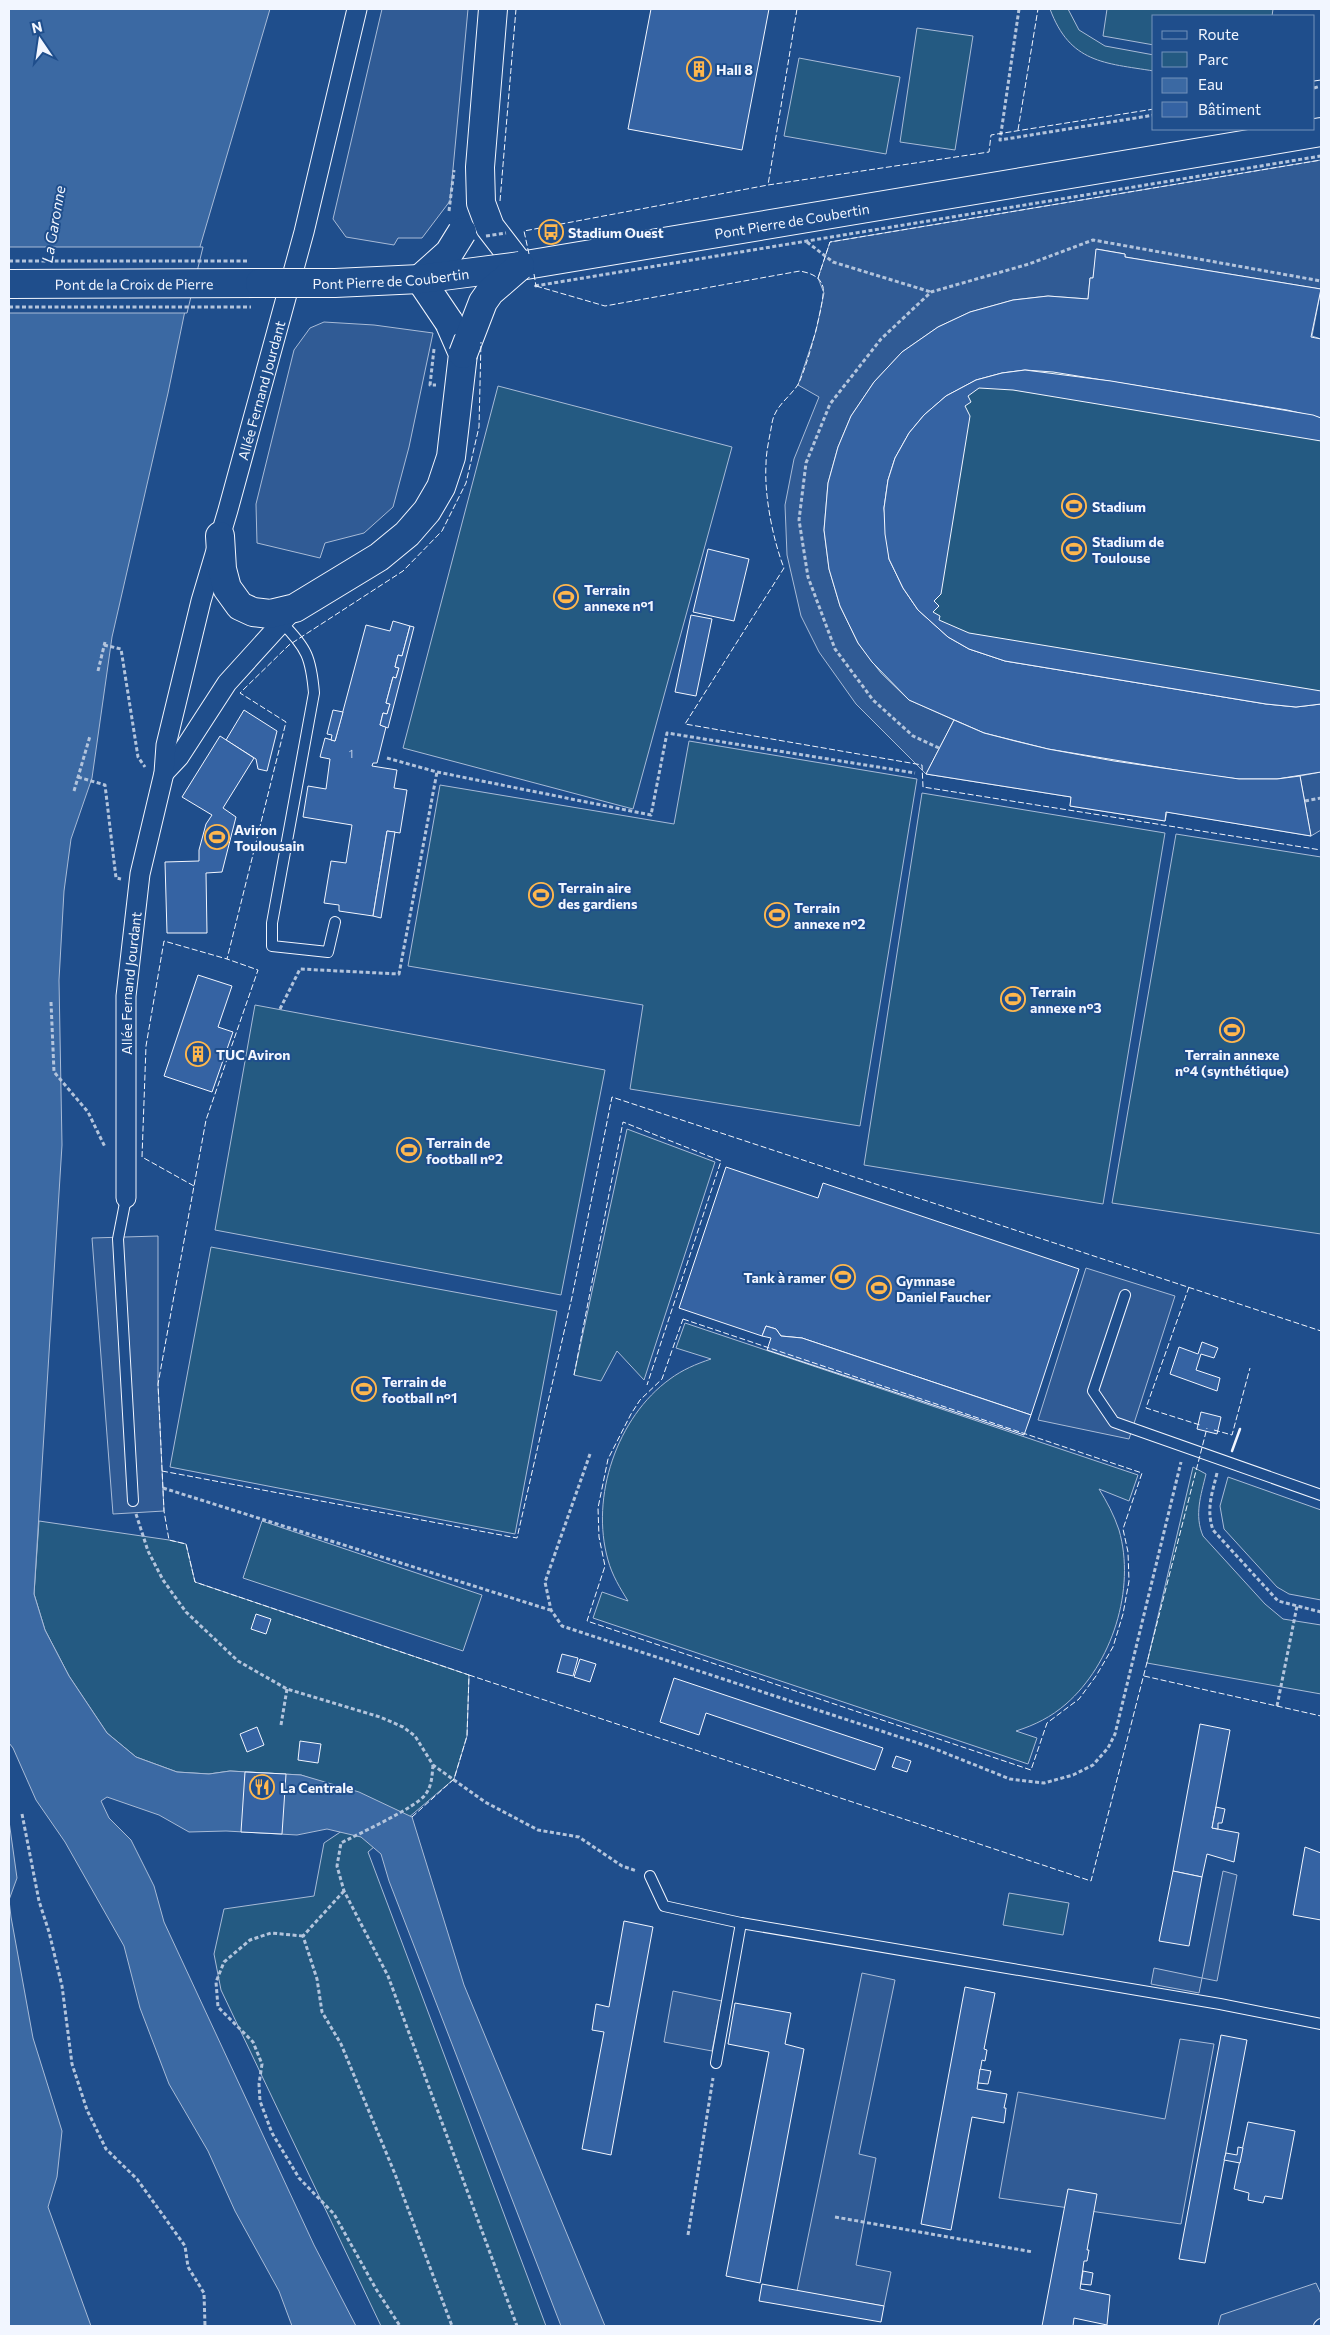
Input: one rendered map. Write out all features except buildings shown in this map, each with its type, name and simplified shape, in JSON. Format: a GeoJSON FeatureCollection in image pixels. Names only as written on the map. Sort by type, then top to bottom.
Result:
{"type":"FeatureCollection","features":[{"type":"Feature","properties":{"kind":"main road"},"geometry":{"type":"LineString","coordinates":[[463,354],[445,314],[420,279],[449,253],[462,232],[467,166],[493,9]]}},
{"type":"Feature","properties":{"kind":"main road","name":"Pont Pierre de Coubertin"},"geometry":{"type":"LineString","coordinates":[[256,284],[335,283],[527,274],[1321,132]]}},
{"type":"Feature","properties":{"kind":"main road"},"geometry":{"type":"LineString","coordinates":[[220,536],[224,578],[227,588],[240,606],[253,612],[288,615],[379,557],[406,534],[427,511],[441,487],[451,457],[463,354],[475,318],[490,292],[527,274],[490,227],[467,166]]}},
{"type":"Feature","properties":{"kind":"main road","name":"Pont de la Croix de Pierre"},"geometry":{"type":"LineString","coordinates":[[9,284],[256,284]]}},
{"type":"Feature","properties":{"kind":"street","name":"Allée Fernand Jourdant"},"geometry":{"type":"LineString","coordinates":[[126,1198],[126,996],[139,883],[164,773],[166,745],[201,601],[304,232],[357,9]]}},
{"type":"Feature","properties":{"kind":"street","name":"Allée Fernand Jourdant"},"geometry":{"type":"LineString","coordinates":[[164,773],[179,757],[227,683],[288,615]]}},
{"type":"Feature","properties":{"kind":"lane"},"geometry":{"type":"LineString","coordinates":[[288,289],[336,290],[440,286],[527,274]]}},
{"type":"Feature","properties":{"kind":"lane"},"geometry":{"type":"LineString","coordinates":[[288,615],[306,650],[312,673],[314,693],[272,923],[272,946],[328,952],[335,922]]}},
{"type":"Feature","properties":{"kind":"lane"},"geometry":{"type":"LineString","coordinates":[[126,1198],[118,1239],[133,1501]]}},
{"type":"Feature","properties":{"kind":"lane"},"geometry":{"type":"LineString","coordinates":[[1124,1295],[1093,1391],[1114,1422],[1321,1495]]}},
{"type":"Feature","properties":{"kind":"lane"},"geometry":{"type":"LineString","coordinates":[[650,1876],[664,1906],[741,1923],[1220,2004],[1321,2024]]}},
{"type":"Feature","properties":{"kind":"lane"},"geometry":{"type":"LineString","coordinates":[[716,2063],[741,1923]]}},
{"type":"Feature","properties":{"kind":"path"},"geometry":{"type":"LineString","coordinates":[[1019,9],[1000,140],[1152,115]]}},
{"type":"Feature","properties":{"kind":"path"},"geometry":{"type":"LineString","coordinates":[[527,274],[1321,156]]}},
{"type":"Feature","properties":{"kind":"path"},"geometry":{"type":"LineString","coordinates":[[449,210],[467,166]]}},
{"type":"Feature","properties":{"kind":"path"},"geometry":{"type":"LineString","coordinates":[[939,748],[913,736],[873,700],[835,649],[808,577],[799,520],[806,463],[830,404],[881,339],[931,292],[1029,264],[1093,240],[1321,281]]}},
{"type":"Feature","properties":{"kind":"path"},"geometry":{"type":"LineString","coordinates":[[9,261],[256,284]]}},
{"type":"Feature","properties":{"kind":"path"},"geometry":{"type":"LineString","coordinates":[[9,307],[256,284]]}},
{"type":"Feature","properties":{"kind":"path"},"geometry":{"type":"LineString","coordinates":[[430,384],[433,354]]}},
{"type":"Feature","properties":{"kind":"path"},"geometry":{"type":"LineString","coordinates":[[98,671],[104,644],[121,649],[138,757],[143,766],[164,773]]}},
{"type":"Feature","properties":{"kind":"path"},"geometry":{"type":"LineString","coordinates":[[387,758],[437,772],[651,815],[667,733],[915,773]]}},
{"type":"Feature","properties":{"kind":"path"},"geometry":{"type":"LineString","coordinates":[[74,791],[90,736]]}},
{"type":"Feature","properties":{"kind":"path"},"geometry":{"type":"LineString","coordinates":[[280,1009],[300,969],[399,974],[437,772]]}},
{"type":"Feature","properties":{"kind":"path"},"geometry":{"type":"LineString","coordinates":[[78,777],[105,785],[116,878],[139,883]]}},
{"type":"Feature","properties":{"kind":"path"},"geometry":{"type":"LineString","coordinates":[[1305,801],[1321,798]]}},
{"type":"Feature","properties":{"kind":"path"},"geometry":{"type":"LineString","coordinates":[[51,1002],[54,1072],[88,1112],[106,1149],[126,1157]]}},
{"type":"Feature","properties":{"kind":"path"},"geometry":{"type":"LineString","coordinates":[[590,1454],[545,1582],[551,1610],[562,1626],[930,1747],[1010,1779],[1044,1783],[1073,1775],[1093,1765],[1108,1748],[1115,1734],[1185,1447]]}},
{"type":"Feature","properties":{"kind":"path"},"geometry":{"type":"LineString","coordinates":[[1221,1461],[1209,1506],[1208,1517],[1214,1530],[1278,1602],[1321,1612]]}},
{"type":"Feature","properties":{"kind":"path"},"geometry":{"type":"LineString","coordinates":[[163,1488],[551,1610]]}},
{"type":"Feature","properties":{"kind":"path"},"geometry":{"type":"LineString","coordinates":[[133,1501],[148,1551],[163,1580],[186,1612],[238,1661],[287,1689],[380,1717],[403,1727],[415,1736],[433,1766],[485,1802],[538,1830],[580,1837],[622,1866],[650,1876]]}},
{"type":"Feature","properties":{"kind":"path"},"geometry":{"type":"LineString","coordinates":[[1277,1706],[1297,1606]]}},
{"type":"Feature","properties":{"kind":"path"},"geometry":{"type":"LineString","coordinates":[[281,1724],[287,1689]]}},
{"type":"Feature","properties":{"kind":"path"},"geometry":{"type":"LineString","coordinates":[[433,1766],[431,1784],[425,1796],[411,1806],[341,1843],[337,1866],[344,1891],[388,1976],[517,2326]]}},
{"type":"Feature","properties":{"kind":"path"},"geometry":{"type":"LineString","coordinates":[[22,1814],[39,1901],[49,1932],[62,1986],[72,2064],[87,2110],[106,2149],[137,2179],[185,2246],[188,2267],[204,2293],[205,2326]]}},
{"type":"Feature","properties":{"kind":"path"},"geometry":{"type":"LineString","coordinates":[[303,1936],[344,1891]]}},
{"type":"Feature","properties":{"kind":"path"},"geometry":{"type":"LineString","coordinates":[[303,1936],[270,1933],[250,1940],[224,1962],[216,1982],[218,2007],[254,2042],[262,2064],[259,2084],[260,2101],[272,2133],[299,2178],[334,2214],[376,2289],[400,2326]]}},
{"type":"Feature","properties":{"kind":"path"},"geometry":{"type":"LineString","coordinates":[[303,1936],[317,1979],[322,2012],[341,2044],[395,2174],[452,2326]]}},
{"type":"Feature","properties":{"kind":"path"},"geometry":{"type":"LineString","coordinates":[[688,2235],[716,2063]]}},
{"type":"Feature","properties":{"kind":"path"},"geometry":{"type":"LineString","coordinates":[[835,2217],[1034,2252]]}},
{"type":"Feature","properties":{"kind":"green space"},"geometry":{"type":"Polygon","coordinates":[[[1050,9],[1068,9],[1079,30],[1105,46],[1152,55],[1152,71],[1119,66],[1091,57],[1079,50],[1068,40],[1058,27],[1050,9]]]}},
{"type":"Feature","properties":{"kind":"green space"},"geometry":{"type":"Polygon","coordinates":[[[1107,9],[1273,9],[1272,15],[1152,15],[1152,45],[1103,36],[1107,9]]]}},
{"type":"Feature","properties":{"kind":"green space"},"geometry":{"type":"Polygon","coordinates":[[[917,28],[973,36],[955,150],[900,142],[917,28]]]}},
{"type":"Feature","properties":{"kind":"green space"},"geometry":{"type":"Polygon","coordinates":[[[799,58],[900,77],[886,154],[784,136],[799,58]]]}},
{"type":"Feature","properties":{"kind":"green space","name":"Stadium"},"geometry":{"type":"Polygon","coordinates":[[[1096,249],[1125,254],[1125,257],[1321,289],[1312,336],[1321,339],[1321,772],[1300,776],[1311,836],[1167,812],[1165,821],[1070,806],[1071,797],[926,774],[909,700],[881,673],[858,643],[840,606],[829,569],[824,530],[828,483],[838,447],[851,416],[874,382],[902,352],[938,327],[970,312],[1013,300],[1048,296],[1093,278],[1096,249]]]}},
{"type":"Feature","properties":{"kind":"green space","name":"Terrain annexe n°1"},"geometry":{"type":"Polygon","coordinates":[[[498,386],[732,447],[633,809],[403,748],[498,386]]]}},
{"type":"Feature","properties":{"kind":"green space","name":"Terrain annexe n°2"},"geometry":{"type":"Polygon","coordinates":[[[689,741],[917,779],[860,1126],[630,1089],[643,1005],[408,966],[440,785],[674,824],[689,741]]]}},
{"type":"Feature","properties":{"kind":"green space","name":"Terrain annexe n°3"},"geometry":{"type":"Polygon","coordinates":[[[922,793],[1165,833],[1103,1204],[864,1165],[922,793]]]}},
{"type":"Feature","properties":{"kind":"green space","name":"Terrain annexe n°4 (synthétique)"},"geometry":{"type":"Polygon","coordinates":[[[1176,834],[1321,857],[1321,1234],[1112,1203],[1176,834]]]}},
{"type":"Feature","properties":{"kind":"green space","name":"Terrain de football n°2"},"geometry":{"type":"Polygon","coordinates":[[[255,1005],[605,1070],[561,1295],[215,1230],[255,1005]]]}},
{"type":"Feature","properties":{"kind":"green space"},"geometry":{"type":"Polygon","coordinates":[[[627,1129],[715,1162],[644,1380],[617,1351],[601,1381],[574,1375],[627,1129]]]}},
{"type":"Feature","properties":{"kind":"green space","name":"Terrain de football n°1"},"geometry":{"type":"Polygon","coordinates":[[[211,1247],[557,1311],[515,1534],[170,1467],[211,1247]]]}},
{"type":"Feature","properties":{"kind":"green space"},"geometry":{"type":"Polygon","coordinates":[[[685,1323],[1138,1475],[1129,1501],[1099,1489],[1117,1524],[1123,1553],[1122,1600],[1116,1624],[1096,1668],[1082,1687],[1055,1713],[1016,1731],[1037,1738],[1028,1764],[593,1618],[602,1592],[628,1601],[612,1571],[603,1536],[603,1510],[606,1485],[612,1460],[622,1436],[635,1414],[651,1395],[679,1373],[711,1359],[676,1348],[685,1323]]]}},
{"type":"Feature","properties":{"kind":"green space"},"geometry":{"type":"Polygon","coordinates":[[[1193,1467],[1206,1474],[1200,1497],[1199,1513],[1200,1528],[1203,1536],[1265,1604],[1283,1619],[1321,1625],[1321,1694],[1147,1663],[1193,1467]]]}},
{"type":"Feature","properties":{"kind":"green space"},"geometry":{"type":"Polygon","coordinates":[[[1228,1477],[1321,1510],[1321,1600],[1289,1594],[1277,1587],[1224,1529],[1220,1506],[1228,1477]]]}},
{"type":"Feature","properties":{"kind":"green space"},"geometry":{"type":"Polygon","coordinates":[[[39,1521],[186,1544],[195,1582],[469,1675],[467,1736],[454,1779],[368,1852],[546,2326],[381,2326],[221,1990],[214,1954],[224,1909],[314,1896],[324,1843],[382,1804],[301,1775],[230,1771],[209,1774],[177,1772],[136,1757],[107,1733],[69,1676],[45,1630],[34,1594],[39,1521]]]}},
{"type":"Feature","properties":{"kind":"green space"},"geometry":{"type":"Polygon","coordinates":[[[262,1521],[482,1595],[463,1651],[243,1578],[262,1521]]]}},
{"type":"Feature","properties":{"kind":"green space"},"geometry":{"type":"Polygon","coordinates":[[[1009,1893],[1069,1903],[1063,1935],[1003,1925],[1009,1893]]]}},
{"type":"Feature","properties":{"kind":"shaded area"},"geometry":{"type":"Polygon","coordinates":[[[382,9],[468,9],[450,201],[422,238],[398,238],[394,245],[346,237],[333,219],[382,9]]]}},
{"type":"Feature","properties":{"kind":"shaded area"},"geometry":{"type":"Polygon","coordinates":[[[1321,160],[1321,289],[1125,257],[1125,254],[1097,249],[1093,278],[1090,278],[1088,299],[1048,296],[1013,300],[970,312],[938,327],[902,352],[874,382],[851,416],[838,447],[828,483],[824,530],[829,569],[840,606],[858,643],[881,673],[909,700],[954,720],[926,774],[856,704],[819,652],[801,616],[787,555],[785,505],[794,459],[819,397],[798,385],[816,331],[824,293],[818,278],[830,242],[1321,160]]]}},
{"type":"Feature","properties":{"kind":"shaded area"},"geometry":{"type":"Polygon","coordinates":[[[324,322],[374,325],[433,333],[409,447],[393,507],[364,533],[325,543],[320,558],[257,543],[256,504],[294,350],[310,328],[324,322]]]}},
{"type":"Feature","properties":{"kind":"shaded area"},"geometry":{"type":"Polygon","coordinates":[[[1321,772],[1321,830],[1311,836],[1300,776],[1321,772]]]}},
{"type":"Feature","properties":{"kind":"shaded area"},"geometry":{"type":"Polygon","coordinates":[[[158,1236],[158,1384],[164,1511],[113,1514],[92,1238],[158,1236]]]}},
{"type":"Feature","properties":{"kind":"shaded area"},"geometry":{"type":"Polygon","coordinates":[[[1086,1268],[1175,1296],[1129,1439],[1038,1420],[1086,1268]]]}},
{"type":"Feature","properties":{"kind":"shaded area"},"geometry":{"type":"Polygon","coordinates":[[[1223,1871],[1237,1875],[1217,1981],[1202,1978],[1223,1871]]]}},
{"type":"Feature","properties":{"kind":"shaded area"},"geometry":{"type":"Polygon","coordinates":[[[1154,1968],[1202,1978],[1199,1993],[1151,1984],[1154,1968]]]}},
{"type":"Feature","properties":{"kind":"shaded area"},"geometry":{"type":"Polygon","coordinates":[[[862,1973],[895,1980],[859,2154],[876,2158],[856,2265],[891,2272],[884,2306],[797,2291],[862,1973]]]}},
{"type":"Feature","properties":{"kind":"shaded area"},"geometry":{"type":"Polygon","coordinates":[[[673,1991],[722,2001],[712,2051],[664,2042],[673,1991]]]}},
{"type":"Feature","properties":{"kind":"shaded area"},"geometry":{"type":"Polygon","coordinates":[[[1180,2039],[1214,2044],[1181,2224],[999,2198],[1018,2092],[1165,2119],[1180,2039]]]}},
{"type":"Feature","properties":{"kind":"shaded area"},"geometry":{"type":"Polygon","coordinates":[[[1316,2283],[1321,2294],[1321,2326],[1218,2326],[1221,2315],[1316,2283]]]}},
{"type":"Feature","properties":{"kind":"water","name":"La Garonne"},"geometry":{"type":"Polygon","coordinates":[[[9,9],[270,9],[194,267],[168,393],[112,637],[92,778],[71,839],[64,891],[59,980],[62,1145],[34,1594],[45,1630],[69,1676],[107,1733],[136,1757],[177,1772],[209,1774],[230,1771],[301,1775],[359,1792],[412,1817],[464,1985],[605,2326],[561,2326],[389,1881],[381,1854],[361,1837],[327,1829],[297,1835],[226,1831],[189,1832],[159,1815],[107,1797],[101,1801],[109,1818],[131,1840],[154,1886],[164,1922],[314,2245],[356,2326],[292,2326],[279,2291],[235,2211],[208,2151],[169,2084],[140,2008],[124,1946],[65,1842],[36,1800],[9,1743],[9,9]]]}},
{"type":"Feature","properties":{"kind":"water"},"geometry":{"type":"Polygon","coordinates":[[[9,1821],[17,1878],[9,1900],[9,1821]]]}},
{"type":"Feature","properties":{"kind":"water"},"geometry":{"type":"Polygon","coordinates":[[[9,1900],[33,2038],[62,2131],[57,2177],[48,2207],[91,2326],[9,2326],[9,1900]]]}},
{"type":"Feature","properties":{"kind":"pier"},"geometry":{"type":"Polygon","coordinates":[[[9,247],[203,247],[187,313],[9,313],[9,247]]]}},
{"type":"Feature","properties":{"kind":"fence"},"geometry":{"type":"LineString","coordinates":[[500,201],[516,9]]}},
{"type":"Feature","properties":{"kind":"fence"},"geometry":{"type":"LineString","coordinates":[[797,9],[768,185],[989,152],[991,135],[1152,109]]}},
{"type":"Feature","properties":{"kind":"fence"},"geometry":{"type":"LineString","coordinates":[[1018,130],[1038,9]]}},
{"type":"Feature","properties":{"kind":"fence"},"geometry":{"type":"LineString","coordinates":[[1315,81],[1321,80]]}},
{"type":"Feature","properties":{"kind":"fence"},"geometry":{"type":"LineString","coordinates":[[818,278],[830,242],[1321,160]]}},
{"type":"Feature","properties":{"kind":"fence"},"geometry":{"type":"LineString","coordinates":[[529,254],[524,231],[768,185]]}},
{"type":"Feature","properties":{"kind":"fence"},"geometry":{"type":"LineString","coordinates":[[536,286],[605,306],[800,271],[811,274],[822,283],[821,306],[805,368],[797,386],[776,412],[767,449],[766,489],[773,531],[784,568],[685,724],[922,765],[923,787],[1321,850]]}},
{"type":"Feature","properties":{"kind":"fence"},"geometry":{"type":"LineString","coordinates":[[534,274],[536,286],[534,286]]}},
{"type":"Feature","properties":{"kind":"fence"},"geometry":{"type":"LineString","coordinates":[[412,1817],[454,1779],[467,1736],[469,1675],[195,1582],[186,1544],[169,1540],[164,1511],[158,1384],[206,1120],[258,970],[227,959],[286,722],[240,693],[289,645],[403,571],[442,531],[466,483],[479,427],[481,342]]}},
{"type":"Feature","properties":{"kind":"fence"},"geometry":{"type":"LineString","coordinates":[[194,1186],[142,1157],[146,1046],[164,941],[227,959]]}},
{"type":"Feature","properties":{"kind":"fence"},"geometry":{"type":"LineString","coordinates":[[162,1471],[517,1538],[572,1297],[612,1097],[1321,1331]]}},
{"type":"Feature","properties":{"kind":"fence"},"geometry":{"type":"LineString","coordinates":[[574,1375],[623,1122],[721,1161],[647,1385]]}},
{"type":"Feature","properties":{"kind":"fence"},"geometry":{"type":"LineString","coordinates":[[1189,1287],[1146,1408],[1200,1425]]}},
{"type":"Feature","properties":{"kind":"fence"},"geometry":{"type":"LineString","coordinates":[[683,1319],[1142,1473],[1123,1529],[1128,1552],[1129,1581],[1123,1614],[1113,1647],[1096,1676],[1079,1699],[1047,1723],[1031,1770],[587,1621],[605,1566],[599,1537],[598,1508],[608,1459],[640,1400],[662,1379],[683,1319]]}},
{"type":"Feature","properties":{"kind":"fence"},"geometry":{"type":"LineString","coordinates":[[1214,1430],[1232,1435],[1250,1368]]}},
{"type":"Feature","properties":{"kind":"fence"},"geometry":{"type":"LineString","coordinates":[[469,1675],[1091,1881],[1207,1428]]}},
{"type":"Feature","properties":{"kind":"fence"},"geometry":{"type":"LineString","coordinates":[[1144,1676],[1321,1716]]}},
{"type":"Feature","properties":{"kind":"wall"},"geometry":{"type":"LineString","coordinates":[[1232,1451],[1240,1429]]}},
{"type":"Feature","properties":{"kind":"place","name":"Hall 8"},"geometry":{"type":"Point","coordinates":[699,69]}},
{"type":"Feature","properties":{"kind":"place","name":"Stadium Ouest"},"geometry":{"type":"Point","coordinates":[551,232]}},
{"type":"Feature","properties":{"kind":"place","name":"Stadium"},"geometry":{"type":"Point","coordinates":[1074,506]}},
{"type":"Feature","properties":{"kind":"place","name":"Stadium de Toulouse"},"geometry":{"type":"Point","coordinates":[1074,549]}},
{"type":"Feature","properties":{"kind":"place","name":"Terrain annexe n°1"},"geometry":{"type":"Point","coordinates":[566,597]}},
{"type":"Feature","properties":{"kind":"place","name":"Aviron Toulousain"},"geometry":{"type":"Point","coordinates":[217,837]}},
{"type":"Feature","properties":{"kind":"place","name":"Terrain aire des gardiens"},"geometry":{"type":"Point","coordinates":[541,895]}},
{"type":"Feature","properties":{"kind":"place","name":"Terrain annexe n°2"},"geometry":{"type":"Point","coordinates":[777,915]}},
{"type":"Feature","properties":{"kind":"place","name":"Terrain annexe n°3"},"geometry":{"type":"Point","coordinates":[1013,999]}},
{"type":"Feature","properties":{"kind":"place","name":"Terrain annexe n°4 (synthétique)"},"geometry":{"type":"Point","coordinates":[1232,1030]}},
{"type":"Feature","properties":{"kind":"place","name":"TUC Aviron"},"geometry":{"type":"Point","coordinates":[198,1054]}},
{"type":"Feature","properties":{"kind":"place","name":"Terrain de football n°2"},"geometry":{"type":"Point","coordinates":[409,1150]}},
{"type":"Feature","properties":{"kind":"place","name":"Tank à ramer"},"geometry":{"type":"Point","coordinates":[843,1277]}},
{"type":"Feature","properties":{"kind":"place","name":"Gymnase Daniel Faucher"},"geometry":{"type":"Point","coordinates":[879,1288]}},
{"type":"Feature","properties":{"kind":"place","name":"Terrain de football n°1"},"geometry":{"type":"Point","coordinates":[364,1389]}},
{"type":"Feature","properties":{"kind":"place","name":"La Centrale"},"geometry":{"type":"Point","coordinates":[262,1787]}}]}
